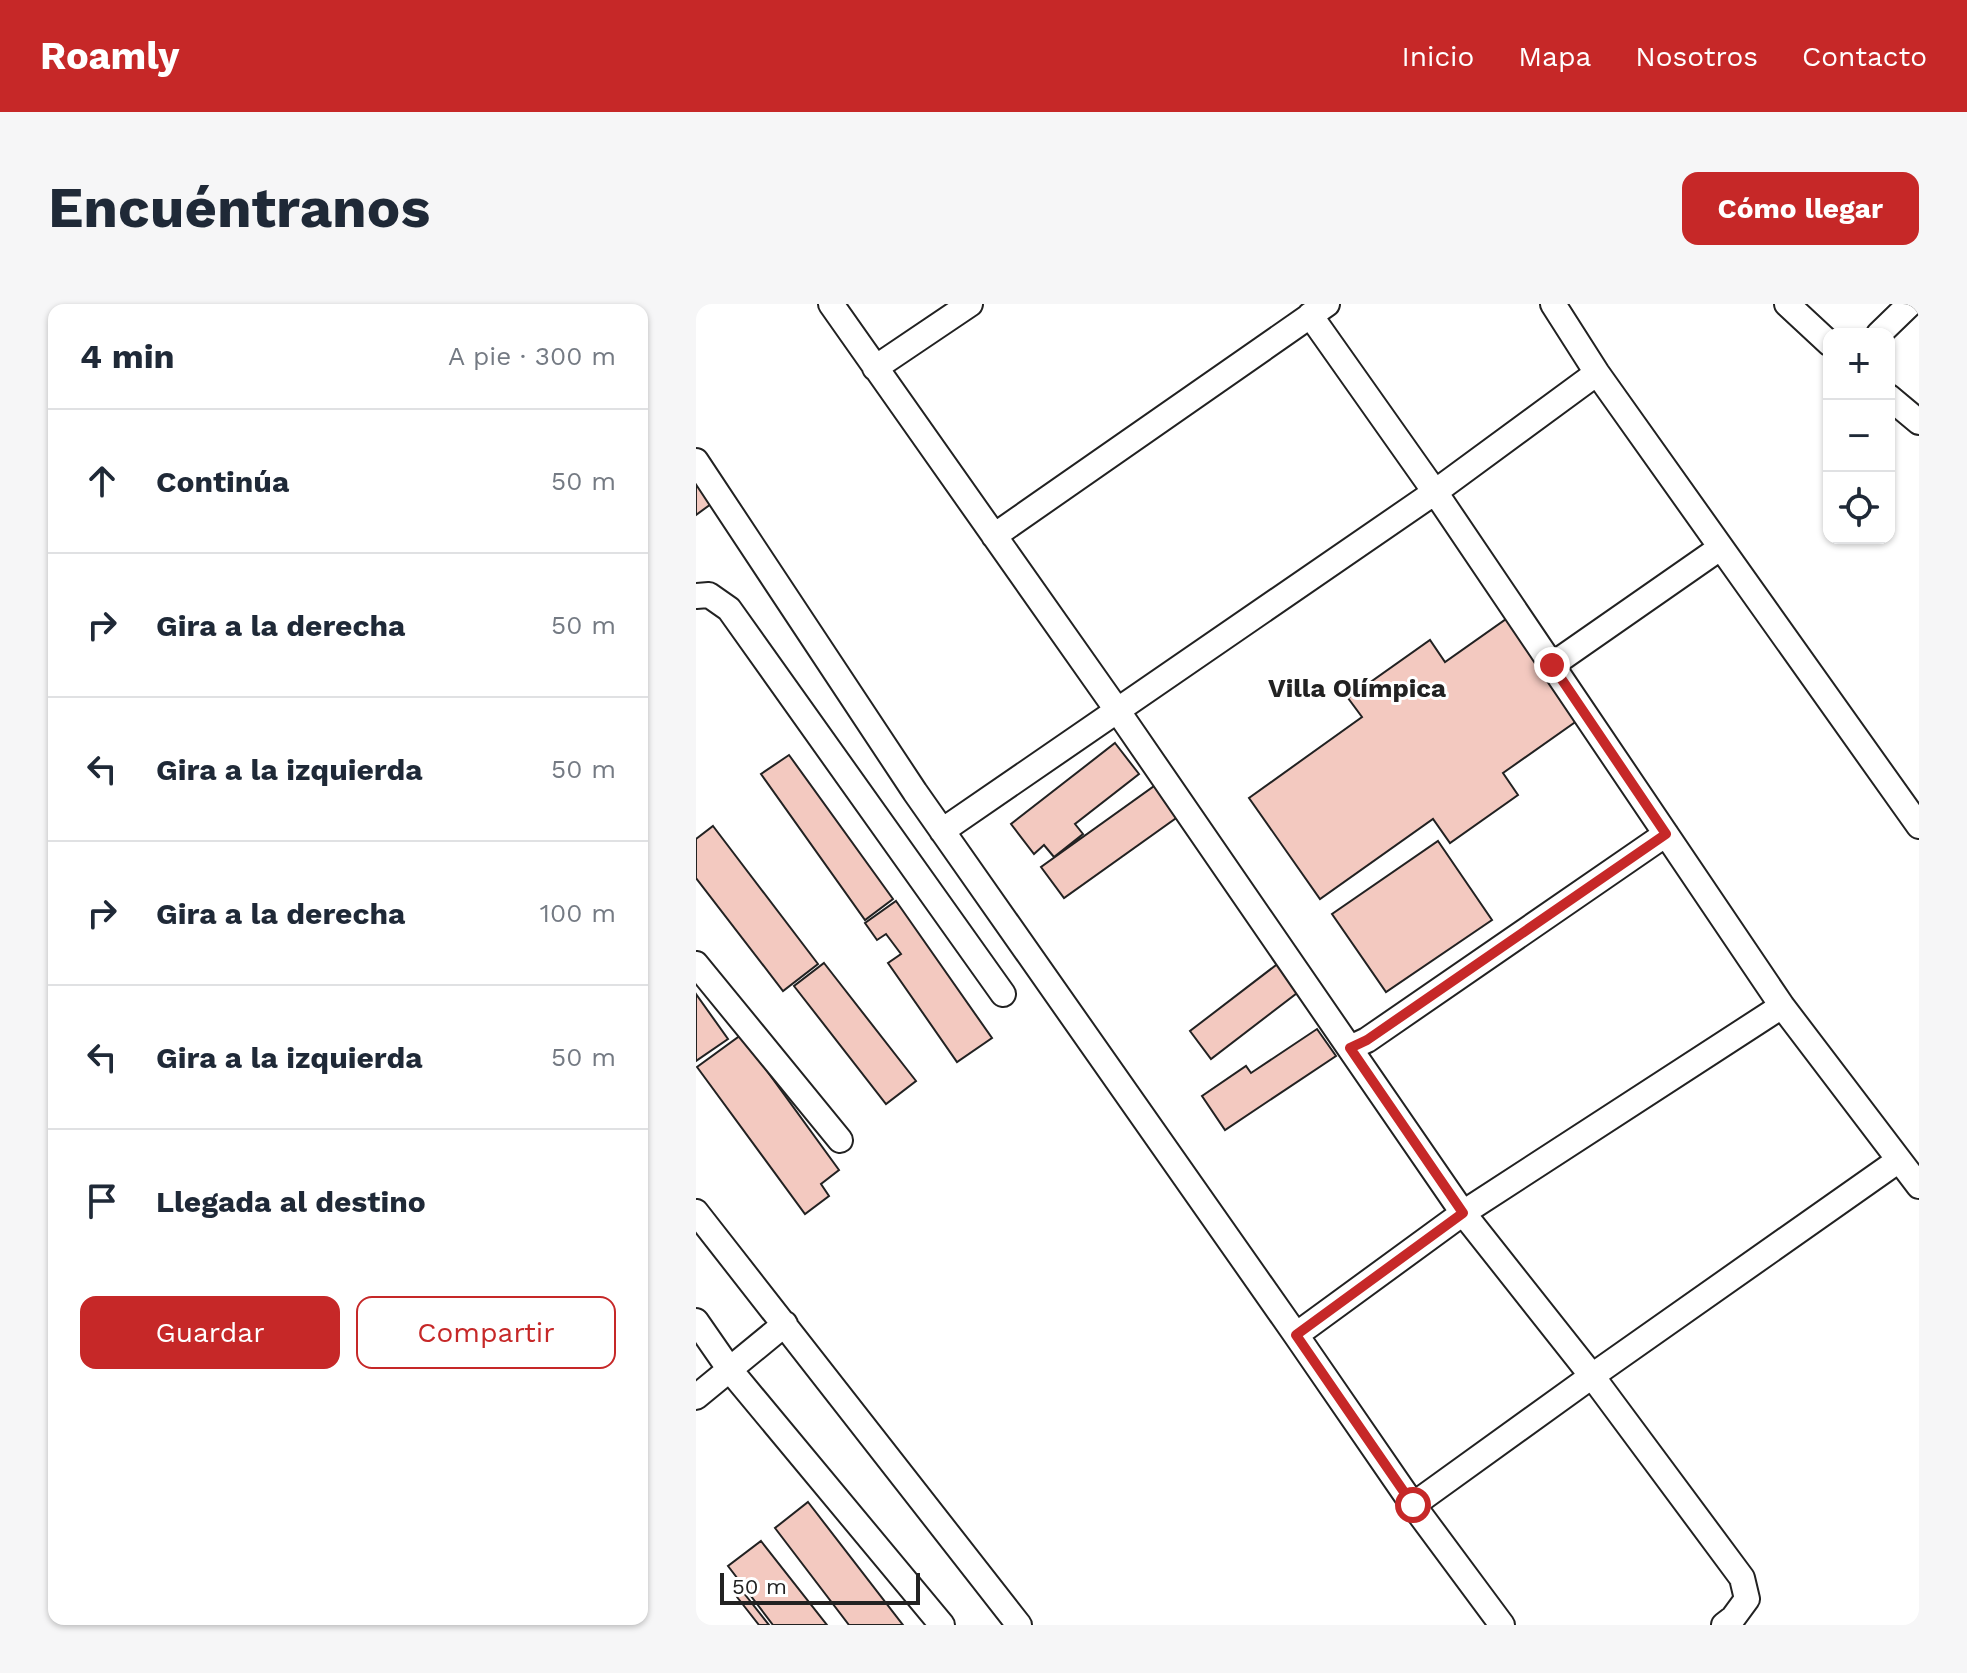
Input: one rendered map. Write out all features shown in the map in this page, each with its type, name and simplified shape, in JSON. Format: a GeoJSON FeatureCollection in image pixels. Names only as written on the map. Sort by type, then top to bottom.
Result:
{"type":"FeatureCollection","features":[{"type":"Feature","properties":{"kind":"street"},"geometry":{"type":"LineString","coordinates":[[831,304],[1117,710],[1463,1213],[1592,1376],[1742,1578],[1747,1599],[1724,1625]]}},
{"type":"Feature","properties":{"kind":"street"},"geometry":{"type":"LineString","coordinates":[[875,368],[970,304]]}},
{"type":"Feature","properties":{"kind":"street"},"geometry":{"type":"LineString","coordinates":[[1553,304],[1597,373],[1919,826]]}},
{"type":"Feature","properties":{"kind":"street"},"geometry":{"type":"LineString","coordinates":[[1787,304],[1823,337]]}},
{"type":"Feature","properties":{"kind":"street"},"geometry":{"type":"LineString","coordinates":[[1885,328],[1910,304]]}},
{"type":"Feature","properties":{"kind":"street"},"geometry":{"type":"LineString","coordinates":[[994,536],[1318,309],[1435,492],[1782,1006],[1919,1186]]}},
{"type":"Feature","properties":{"kind":"street"},"geometry":{"type":"LineString","coordinates":[[942,831],[1435,492],[1597,373]]}},
{"type":"Feature","properties":{"kind":"street"},"geometry":{"type":"LineString","coordinates":[[1893,400],[1919,422]]}},
{"type":"Feature","properties":{"kind":"street"},"geometry":{"type":"LineString","coordinates":[[696,461],[942,831],[1413,1505],[1502,1625]]}},
{"type":"Feature","properties":{"kind":"street"},"geometry":{"type":"LineString","coordinates":[[1552,665],[1720,548]]}},
{"type":"Feature","properties":{"kind":"street"},"geometry":{"type":"LineString","coordinates":[[696,596],[709,595],[729,609],[1003,994]]}},
{"type":"Feature","properties":{"kind":"street"},"geometry":{"type":"LineString","coordinates":[[1350,1048],[1367,1040],[1666,834]]}},
{"type":"Feature","properties":{"kind":"street"},"geometry":{"type":"LineString","coordinates":[[696,964],[840,1140]]}},
{"type":"Feature","properties":{"kind":"street"},"geometry":{"type":"LineString","coordinates":[[1296,1335],[1463,1213],[1782,1006]]}},
{"type":"Feature","properties":{"kind":"street"},"geometry":{"type":"LineString","coordinates":[[1413,1505],[1899,1160]]}},
{"type":"Feature","properties":{"kind":"street"},"geometry":{"type":"LineString","coordinates":[[696,1212],[1019,1625]]}},
{"type":"Feature","properties":{"kind":"street"},"geometry":{"type":"LineString","coordinates":[[696,1321],[730,1370],[942,1625]]}},
{"type":"Feature","properties":{"kind":"street"},"geometry":{"type":"LineString","coordinates":[[696,1397],[785,1324]]}},
{"type":"Feature","properties":{"kind":"building"},"geometry":{"type":"Polygon","coordinates":[[[696,483],[711,504],[696,515],[696,483]]]}},
{"type":"Feature","properties":{"kind":"building"},"geometry":{"type":"Polygon","coordinates":[[[1509,617],[1581,718],[1503,773],[1518,795],[1450,843],[1433,819],[1320,899],[1249,798],[1362,717],[1348,698],[1430,640],[1445,662],[1509,617]]]}},
{"type":"Feature","properties":{"kind":"building"},"geometry":{"type":"Polygon","coordinates":[[[1115,743],[1139,774],[1075,824],[1083,834],[1054,857],[1044,845],[1034,854],[1011,824],[1115,743]]]}},
{"type":"Feature","properties":{"kind":"building"},"geometry":{"type":"Polygon","coordinates":[[[789,755],[893,899],[865,920],[761,774],[789,755]]]}},
{"type":"Feature","properties":{"kind":"building"},"geometry":{"type":"Polygon","coordinates":[[[1157,784],[1179,816],[1064,898],[1041,867],[1157,784]]]}},
{"type":"Feature","properties":{"kind":"building"},"geometry":{"type":"Polygon","coordinates":[[[713,826],[818,964],[783,991],[696,878],[696,839],[713,826]]]}},
{"type":"Feature","properties":{"kind":"building"},"geometry":{"type":"Polygon","coordinates":[[[1438,841],[1492,920],[1386,992],[1332,914],[1438,841]]]}},
{"type":"Feature","properties":{"kind":"building"},"geometry":{"type":"Polygon","coordinates":[[[896,901],[992,1038],[957,1062],[888,963],[901,954],[886,934],[877,940],[865,923],[896,901]]]}},
{"type":"Feature","properties":{"kind":"building"},"geometry":{"type":"Polygon","coordinates":[[[1280,962],[1301,990],[1211,1059],[1190,1031],[1280,962]]]}},
{"type":"Feature","properties":{"kind":"building"},"geometry":{"type":"Polygon","coordinates":[[[824,963],[916,1081],[886,1104],[794,986],[824,963]]]}},
{"type":"Feature","properties":{"kind":"building"},"geometry":{"type":"Polygon","coordinates":[[[696,994],[728,1039],[696,1061],[696,994]]]}},
{"type":"Feature","properties":{"kind":"building"},"geometry":{"type":"Polygon","coordinates":[[[1317,1029],[1336,1056],[1225,1130],[1202,1096],[1246,1066],[1251,1073],[1317,1029]]]}},
{"type":"Feature","properties":{"kind":"building"},"geometry":{"type":"Polygon","coordinates":[[[741,1035],[839,1170],[821,1184],[829,1196],[805,1214],[697,1067],[741,1035]]]}},
{"type":"Feature","properties":{"kind":"building"},"geometry":{"type":"Polygon","coordinates":[[[808,1502],[903,1625],[849,1625],[775,1528],[808,1502]]]}},
{"type":"Feature","properties":{"kind":"building"},"geometry":{"type":"Polygon","coordinates":[[[761,1541],[827,1625],[773,1625],[728,1566],[761,1541]]]}},
{"type":"Feature","properties":{"kind":"building"},"geometry":{"type":"Polygon","coordinates":[[[743,1592],[769,1625],[759,1625],[737,1597],[743,1592]]]}},
{"type":"Feature","properties":{"kind":"district","name":"Villa Olímpica"},"geometry":{"type":"Point","coordinates":[1357,688]}},
{"type":"Feature","properties":{"kind":"route"},"geometry":{"type":"LineString","coordinates":[[1413,1505],[1296,1335],[1463,1213],[1350,1048],[1367,1040],[1666,834],[1552,665]]}}]}
